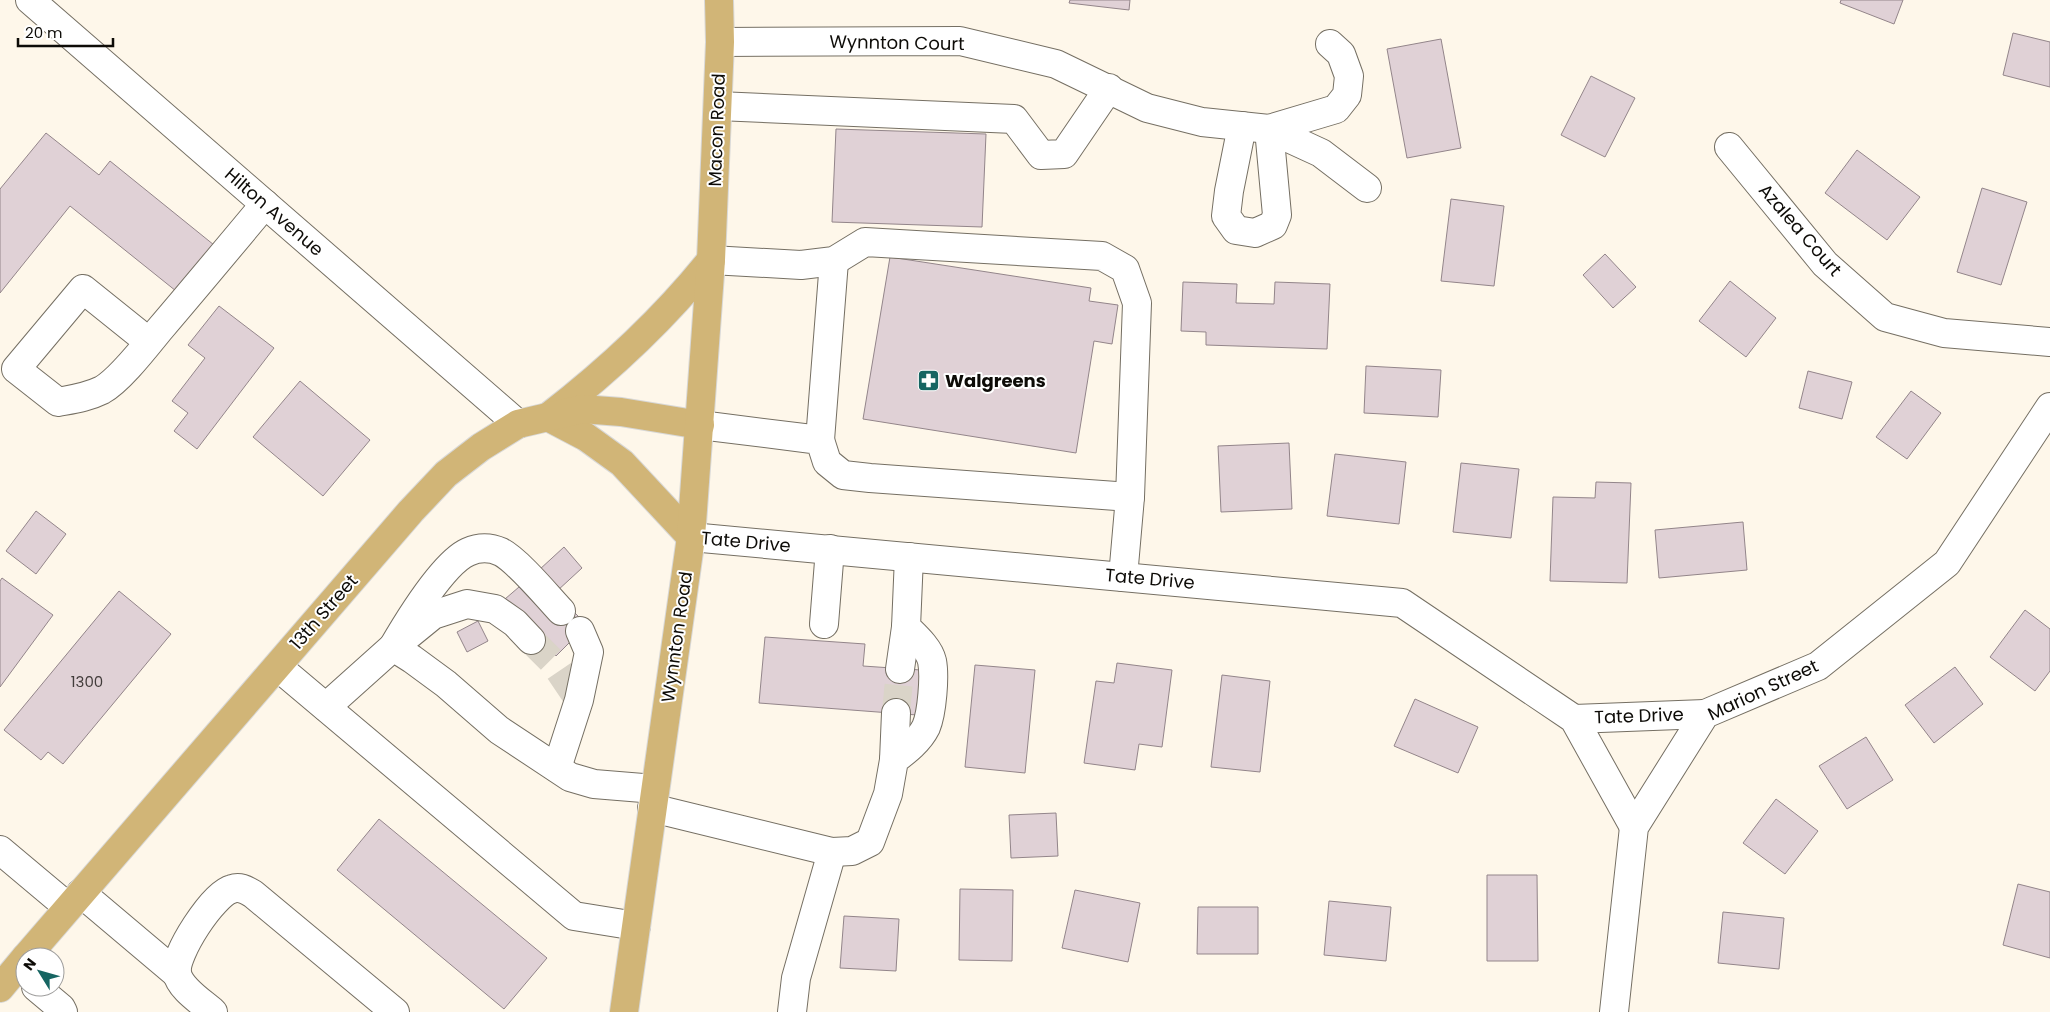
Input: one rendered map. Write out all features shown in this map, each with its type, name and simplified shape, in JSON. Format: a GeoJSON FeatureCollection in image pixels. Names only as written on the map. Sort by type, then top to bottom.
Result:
{"type":"FeatureCollection","features":[{"type":"Feature","properties":{"kind":"main road","name":"Macon Road"},"geometry":{"type":"LineString","coordinates":[[711,260],[720,42],[719,0]]}},
{"type":"Feature","properties":{"kind":"main road"},"geometry":{"type":"LineString","coordinates":[[691,537],[622,463],[586,437],[548,417],[593,382],[646,332],[680,298],[711,260]]}},
{"type":"Feature","properties":{"kind":"main road","name":"Wynnton Road"},"geometry":{"type":"LineString","coordinates":[[624,1012],[691,537],[711,260]]}},
{"type":"Feature","properties":{"kind":"main road","name":"13th Street"},"geometry":{"type":"LineString","coordinates":[[36,947],[74,900],[278,667],[411,511],[446,474],[481,447],[518,424],[582,409],[621,412],[700,425]]}},
{"type":"Feature","properties":{"kind":"street","name":"Hilton Avenue"},"geometry":{"type":"LineString","coordinates":[[30,0],[518,424]]}},
{"type":"Feature","properties":{"kind":"street","name":"Wynnton Court"},"geometry":{"type":"LineString","coordinates":[[720,42],[960,41],[1056,64],[1147,108],[1202,122],[1269,129]]}},
{"type":"Feature","properties":{"kind":"street"},"geometry":{"type":"LineString","coordinates":[[1269,129],[1336,109],[1347,95],[1349,76],[1341,54],[1330,44]]}},
{"type":"Feature","properties":{"kind":"street"},"geometry":{"type":"LineString","coordinates":[[718,106],[1014,119],[1041,155],[1064,154],[1109,88]]}},
{"type":"Feature","properties":{"kind":"street"},"geometry":{"type":"LineString","coordinates":[[1242,126],[1226,216],[1236,230],[1255,233],[1273,225],[1277,215],[1269,129]]}},
{"type":"Feature","properties":{"kind":"street"},"geometry":{"type":"LineString","coordinates":[[1269,129],[1321,153],[1367,188]]}},
{"type":"Feature","properties":{"kind":"street","name":"Azalea Court"},"geometry":{"type":"LineString","coordinates":[[1729,147],[1825,264],[1885,317],[1944,333],[2050,342]]}},
{"type":"Feature","properties":{"kind":"street"},"geometry":{"type":"LineString","coordinates":[[149,342],[83,289],[16,369],[58,402],[84,398],[104,389],[149,342],[265,204]]}},
{"type":"Feature","properties":{"kind":"street"},"geometry":{"type":"LineString","coordinates":[[711,260],[801,265],[834,261],[865,242],[1102,256],[1125,269],[1137,303],[1130,497],[1123,576]]}},
{"type":"Feature","properties":{"kind":"street"},"geometry":{"type":"LineString","coordinates":[[834,261],[820,440],[827,462],[843,474],[870,478],[1130,497]]}},
{"type":"Feature","properties":{"kind":"street","name":"Marion Street"},"geometry":{"type":"LineString","coordinates":[[1614,1012],[1634,828],[1705,714],[1818,666],[1947,563],[2050,407]]}},
{"type":"Feature","properties":{"kind":"street"},"geometry":{"type":"LineString","coordinates":[[700,425],[820,440]]}},
{"type":"Feature","properties":{"kind":"street","name":"Tate Drive"},"geometry":{"type":"LineString","coordinates":[[691,537],[1402,603],[1574,719],[1634,828]]}},
{"type":"Feature","properties":{"kind":"street"},"geometry":{"type":"LineString","coordinates":[[392,647],[422,599],[448,568],[466,552],[486,548],[502,553],[530,577],[560,611]]}},
{"type":"Feature","properties":{"kind":"street"},"geometry":{"type":"LineString","coordinates":[[824,624],[830,550]]}},
{"type":"Feature","properties":{"kind":"street"},"geometry":{"type":"LineString","coordinates":[[900,669],[906,627],[910,557]]}},
{"type":"Feature","properties":{"kind":"street"},"geometry":{"type":"LineString","coordinates":[[326,707],[392,647],[433,616],[467,604],[495,609],[514,623],[531,640]]}},
{"type":"Feature","properties":{"kind":"street"},"geometry":{"type":"LineString","coordinates":[[894,760],[911,748],[926,726],[933,688],[932,660],[918,639],[906,627]]}},
{"type":"Feature","properties":{"kind":"street"},"geometry":{"type":"LineString","coordinates":[[557,768],[579,700],[589,652],[580,631]]}},
{"type":"Feature","properties":{"kind":"street"},"geometry":{"type":"LineString","coordinates":[[392,647],[412,658],[499,730],[570,777],[654,799],[832,852],[852,851],[870,842],[888,794],[894,760],[896,713]]}},
{"type":"Feature","properties":{"kind":"street"},"geometry":{"type":"LineString","coordinates":[[278,667],[574,916],[636,926]]}},
{"type":"Feature","properties":{"kind":"street","name":"Tate Drive"},"geometry":{"type":"LineString","coordinates":[[1574,719],[1705,714]]}},
{"type":"Feature","properties":{"kind":"street"},"geometry":{"type":"LineString","coordinates":[[0,850],[74,900],[177,974]]}},
{"type":"Feature","properties":{"kind":"street"},"geometry":{"type":"LineString","coordinates":[[792,1012],[796,978],[832,852]]}},
{"type":"Feature","properties":{"kind":"street"},"geometry":{"type":"LineString","coordinates":[[213,1012],[181,983],[177,974],[177,963],[181,951],[215,902],[230,889],[241,888],[253,894],[395,1012]]}},
{"type":"Feature","properties":{"kind":"street"},"geometry":{"type":"LineString","coordinates":[[48,997],[63,1012]]}},
{"type":"Feature","properties":{"kind":"building"},"geometry":{"type":"Polygon","coordinates":[[[1070,0],[1130,0],[1129,10],[1069,3],[1070,0]]]}},
{"type":"Feature","properties":{"kind":"building"},"geometry":{"type":"Polygon","coordinates":[[[1841,0],[1903,0],[1894,24],[1840,3],[1841,0]]]}},
{"type":"Feature","properties":{"kind":"building"},"geometry":{"type":"Polygon","coordinates":[[[2013,33],[2050,42],[2050,87],[2003,75],[2013,33]]]}},
{"type":"Feature","properties":{"kind":"building"},"geometry":{"type":"Polygon","coordinates":[[[1441,39],[1461,148],[1407,158],[1387,49],[1441,39]]]}},
{"type":"Feature","properties":{"kind":"building"},"geometry":{"type":"Polygon","coordinates":[[[1591,76],[1635,98],[1605,157],[1561,135],[1591,76]]]}},
{"type":"Feature","properties":{"kind":"building"},"geometry":{"type":"Polygon","coordinates":[[[836,129],[986,134],[982,227],[832,222],[836,129]]]}},
{"type":"Feature","properties":{"kind":"building"},"geometry":{"type":"Polygon","coordinates":[[[46,133],[99,175],[110,161],[214,245],[176,291],[70,206],[0,293],[0,189],[46,133]]]}},
{"type":"Feature","properties":{"kind":"building"},"geometry":{"type":"Polygon","coordinates":[[[1857,150],[1920,197],[1887,240],[1825,193],[1857,150]]]}},
{"type":"Feature","properties":{"kind":"building"},"geometry":{"type":"Polygon","coordinates":[[[1982,188],[2027,202],[2001,285],[1957,272],[1982,188]]]}},
{"type":"Feature","properties":{"kind":"building"},"geometry":{"type":"Polygon","coordinates":[[[1451,199],[1504,206],[1494,286],[1441,281],[1451,199]]]}},
{"type":"Feature","properties":{"kind":"building"},"geometry":{"type":"Polygon","coordinates":[[[1605,254],[1636,287],[1613,308],[1583,275],[1605,254]]]}},
{"type":"Feature","properties":{"kind":"building"},"geometry":{"type":"Polygon","coordinates":[[[890,257],[1091,288],[1089,301],[1118,305],[1112,344],[1094,341],[1076,453],[863,419],[890,257]]]}},
{"type":"Feature","properties":{"kind":"building"},"geometry":{"type":"Polygon","coordinates":[[[1730,281],[1776,318],[1746,357],[1699,321],[1730,281]]]}},
{"type":"Feature","properties":{"kind":"building"},"geometry":{"type":"Polygon","coordinates":[[[1183,282],[1237,284],[1236,303],[1274,304],[1275,282],[1330,284],[1327,349],[1206,345],[1206,332],[1181,331],[1183,282]]]}},
{"type":"Feature","properties":{"kind":"building"},"geometry":{"type":"Polygon","coordinates":[[[219,306],[274,348],[197,449],[174,431],[188,413],[172,401],[205,358],[188,345],[219,306]]]}},
{"type":"Feature","properties":{"kind":"building"},"geometry":{"type":"Polygon","coordinates":[[[1366,366],[1441,370],[1438,417],[1364,413],[1366,366]]]}},
{"type":"Feature","properties":{"kind":"building"},"geometry":{"type":"Polygon","coordinates":[[[1808,371],[1852,382],[1842,419],[1799,408],[1808,371]]]}},
{"type":"Feature","properties":{"kind":"building"},"geometry":{"type":"Polygon","coordinates":[[[300,381],[370,440],[323,496],[253,437],[300,381]]]}},
{"type":"Feature","properties":{"kind":"building"},"geometry":{"type":"Polygon","coordinates":[[[1911,391],[1941,413],[1907,459],[1876,437],[1911,391]]]}},
{"type":"Feature","properties":{"kind":"building"},"geometry":{"type":"Polygon","coordinates":[[[1289,443],[1292,509],[1221,512],[1218,446],[1289,443]]]}},
{"type":"Feature","properties":{"kind":"building"},"geometry":{"type":"Polygon","coordinates":[[[1335,454],[1406,462],[1399,524],[1327,516],[1335,454]]]}},
{"type":"Feature","properties":{"kind":"building"},"geometry":{"type":"Polygon","coordinates":[[[1461,463],[1519,469],[1511,538],[1453,532],[1461,463]]]}},
{"type":"Feature","properties":{"kind":"building"},"geometry":{"type":"Polygon","coordinates":[[[1596,482],[1631,483],[1627,583],[1550,581],[1553,497],[1595,498],[1596,482]]]}},
{"type":"Feature","properties":{"kind":"building"},"geometry":{"type":"Polygon","coordinates":[[[36,511],[66,534],[36,574],[6,551],[36,511]]]}},
{"type":"Feature","properties":{"kind":"building"},"geometry":{"type":"Polygon","coordinates":[[[1743,522],[1747,570],[1659,578],[1655,530],[1743,522]]]}},
{"type":"Feature","properties":{"kind":"building"},"geometry":{"type":"Polygon","coordinates":[[[564,547],[582,568],[557,591],[539,570],[564,547]]]}},
{"type":"Feature","properties":{"kind":"building"},"geometry":{"type":"Polygon","coordinates":[[[2,578],[53,615],[0,687],[0,581],[2,578]]]}},
{"type":"Feature","properties":{"kind":"building"},"geometry":{"type":"Polygon","coordinates":[[[519,587],[555,624],[571,609],[582,620],[567,635],[572,640],[556,656],[552,651],[537,665],[524,652],[541,637],[505,599],[519,587]]]}},
{"type":"Feature","properties":{"kind":"building"},"geometry":{"type":"Polygon","coordinates":[[[119,591],[171,634],[63,764],[48,752],[41,760],[4,730],[119,591]]]}},
{"type":"Feature","properties":{"kind":"building"},"geometry":{"type":"Polygon","coordinates":[[[2025,610],[2050,629],[2050,671],[2035,691],[1990,657],[2025,610]]]}},
{"type":"Feature","properties":{"kind":"building"},"geometry":{"type":"Polygon","coordinates":[[[478,621],[488,641],[467,652],[457,632],[478,621]]]}},
{"type":"Feature","properties":{"kind":"building"},"geometry":{"type":"Polygon","coordinates":[[[765,637],[865,644],[863,666],[921,670],[917,715],[759,703],[765,637]]]}},
{"type":"Feature","properties":{"kind":"building"},"geometry":{"type":"Polygon","coordinates":[[[1117,663],[1172,670],[1162,747],[1139,744],[1135,770],[1084,763],[1096,681],[1114,683],[1117,663]]]}},
{"type":"Feature","properties":{"kind":"building"},"geometry":{"type":"Polygon","coordinates":[[[975,665],[1035,670],[1025,773],[965,767],[975,665]]]}},
{"type":"Feature","properties":{"kind":"building"},"geometry":{"type":"Polygon","coordinates":[[[1955,667],[1983,704],[1934,743],[1905,705],[1955,667]]]}},
{"type":"Feature","properties":{"kind":"building"},"geometry":{"type":"Polygon","coordinates":[[[1222,675],[1270,681],[1260,772],[1211,767],[1222,675]]]}},
{"type":"Feature","properties":{"kind":"building"},"geometry":{"type":"Polygon","coordinates":[[[1415,699],[1478,727],[1458,773],[1394,746],[1415,699]]]}},
{"type":"Feature","properties":{"kind":"building"},"geometry":{"type":"Polygon","coordinates":[[[1866,737],[1893,780],[1847,809],[1819,766],[1866,737]]]}},
{"type":"Feature","properties":{"kind":"building"},"geometry":{"type":"Polygon","coordinates":[[[1776,799],[1818,831],[1785,874],[1743,843],[1776,799]]]}},
{"type":"Feature","properties":{"kind":"building"},"geometry":{"type":"Polygon","coordinates":[[[1056,813],[1058,856],[1011,858],[1009,815],[1056,813]]]}},
{"type":"Feature","properties":{"kind":"building"},"geometry":{"type":"Polygon","coordinates":[[[379,819],[547,958],[504,1009],[337,870],[379,819]]]}},
{"type":"Feature","properties":{"kind":"building"},"geometry":{"type":"Polygon","coordinates":[[[1487,875],[1537,875],[1538,961],[1487,961],[1487,875]]]}},
{"type":"Feature","properties":{"kind":"building"},"geometry":{"type":"Polygon","coordinates":[[[2018,884],[2050,892],[2050,958],[2003,945],[2018,884]]]}},
{"type":"Feature","properties":{"kind":"building"},"geometry":{"type":"Polygon","coordinates":[[[960,889],[1013,890],[1012,961],[959,960],[960,889]]]}},
{"type":"Feature","properties":{"kind":"building"},"geometry":{"type":"Polygon","coordinates":[[[1075,890],[1140,903],[1128,962],[1062,948],[1075,890]]]}},
{"type":"Feature","properties":{"kind":"building"},"geometry":{"type":"Polygon","coordinates":[[[1329,901],[1391,907],[1386,961],[1324,955],[1329,901]]]}},
{"type":"Feature","properties":{"kind":"building"},"geometry":{"type":"Polygon","coordinates":[[[1198,907],[1258,907],[1258,954],[1197,954],[1198,907]]]}},
{"type":"Feature","properties":{"kind":"building"},"geometry":{"type":"Polygon","coordinates":[[[1723,912],[1784,918],[1779,969],[1718,963],[1723,912]]]}},
{"type":"Feature","properties":{"kind":"building"},"geometry":{"type":"Polygon","coordinates":[[[844,916],[899,919],[896,971],[840,968],[844,916]]]}},
{"type":"Feature","properties":{"kind":"tunnel"},"geometry":{"type":"LineString","coordinates":[[531,640],[554,663],[579,700]]}},
{"type":"Feature","properties":{"kind":"tunnel"},"geometry":{"type":"LineString","coordinates":[[896,713],[900,669]]}},
{"type":"Feature","properties":{"kind":"place","name":"Walgreens"},"geometry":{"type":"Point","coordinates":[929,381]}}]}
